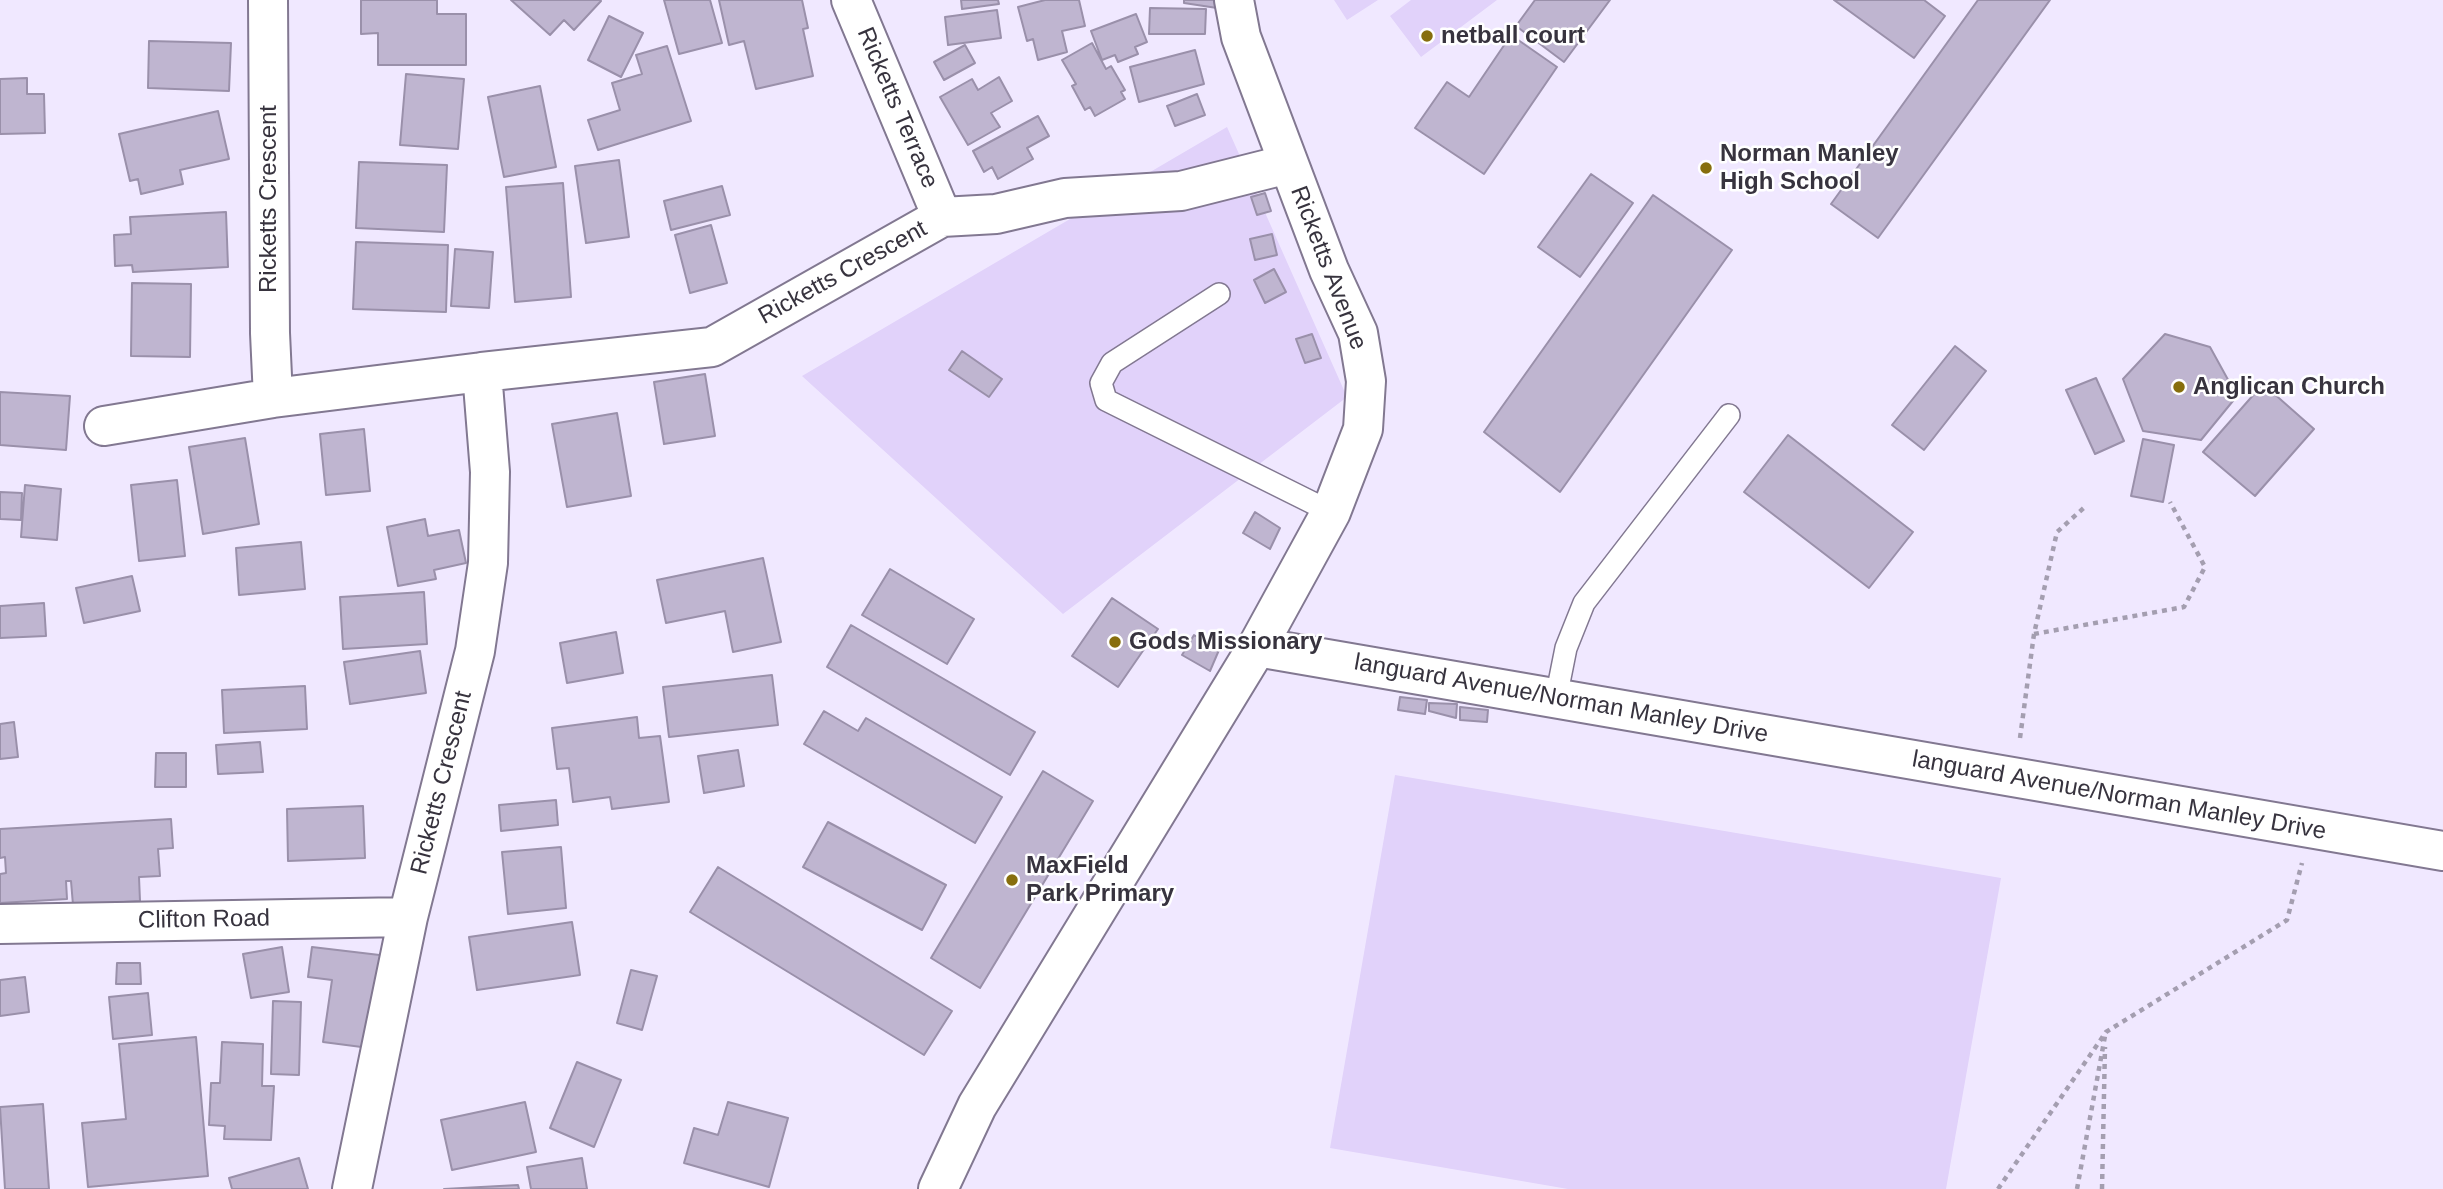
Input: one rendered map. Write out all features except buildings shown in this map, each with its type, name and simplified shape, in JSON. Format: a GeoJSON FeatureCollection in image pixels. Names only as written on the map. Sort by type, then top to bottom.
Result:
{"type":"FeatureCollection","features":[{"type":"Feature","properties":{"kind":"street","name":"Ricketts Crescent"},"geometry":{"type":"LineString","coordinates":[[268,0],[270,333],[273,398]]}},
{"type":"Feature","properties":{"kind":"street","name":"Ricketts Terrace"},"geometry":{"type":"LineString","coordinates":[[851,0],[942,217]]}},
{"type":"Feature","properties":{"kind":"street","name":"Ricketts Avenue"},"geometry":{"type":"LineString","coordinates":[[1234,0],[1241,37],[1288,164],[1329,270],[1358,333],[1366,381],[1363,429],[1331,512],[1257,647]]}},
{"type":"Feature","properties":{"kind":"street","name":"Ricketts Crescent"},"geometry":{"type":"LineString","coordinates":[[104,426],[273,398],[712,347],[942,217],[996,214],[1065,198],[1181,191],[1288,164]]}},
{"type":"Feature","properties":{"kind":"street","name":"Ricketts Crescent"},"geometry":{"type":"LineString","coordinates":[[352,1189],[408,917],[475,651],[488,563],[490,472],[482,372]]}},
{"type":"Feature","properties":{"kind":"street","name":"languard Avenue/Norman Manley Drive"},"geometry":{"type":"LineString","coordinates":[[1257,647],[2443,851]]}},
{"type":"Feature","properties":{"kind":"street"},"geometry":{"type":"LineString","coordinates":[[938,1189],[977,1106],[1257,647]]}},
{"type":"Feature","properties":{"kind":"street","name":"Clifton Road"},"geometry":{"type":"LineString","coordinates":[[0,924],[408,917]]}},
{"type":"Feature","properties":{"kind":"lane"},"geometry":{"type":"LineString","coordinates":[[1219,294],[1112,363],[1101,383],[1106,400],[1331,512]]}},
{"type":"Feature","properties":{"kind":"lane"},"geometry":{"type":"LineString","coordinates":[[1556,698],[1566,648],[1584,603],[1729,415]]}},
{"type":"Feature","properties":{"kind":"path"},"geometry":{"type":"LineString","coordinates":[[2034,634],[2183,607],[2205,567],[2170,502]]}},
{"type":"Feature","properties":{"kind":"path"},"geometry":{"type":"LineString","coordinates":[[2015,778],[2034,634],[2057,532],[2087,505]]}},
{"type":"Feature","properties":{"kind":"path"},"geometry":{"type":"LineString","coordinates":[[1998,1189],[2106,1032],[2287,920],[2312,829]]}},
{"type":"Feature","properties":{"kind":"path"},"geometry":{"type":"LineString","coordinates":[[2077,1189],[2106,1032]]}},
{"type":"Feature","properties":{"kind":"path"},"geometry":{"type":"LineString","coordinates":[[2102,1189],[2106,1032]]}},
{"type":"Feature","properties":{"kind":"shaded area"},"geometry":{"type":"Polygon","coordinates":[[[1334,0],[1378,0],[1347,20],[1334,0]]]}},
{"type":"Feature","properties":{"kind":"shaded area","name":"netball court"},"geometry":{"type":"Polygon","coordinates":[[[1411,0],[1497,0],[1421,57],[1390,16],[1411,0]]]}},
{"type":"Feature","properties":{"kind":"shaded area"},"geometry":{"type":"Polygon","coordinates":[[[1227,127],[1347,397],[1063,614],[802,376],[1227,127]]]}},
{"type":"Feature","properties":{"kind":"shaded area"},"geometry":{"type":"Polygon","coordinates":[[[1395,775],[2001,878],[1946,1189],[1568,1189],[1330,1148],[1395,775]]]}},
{"type":"Feature","properties":{"kind":"place","name":"netball court"},"geometry":{"type":"Point","coordinates":[1427,36]}},
{"type":"Feature","properties":{"kind":"place","name":"Norman Manley High School"},"geometry":{"type":"Point","coordinates":[1706,168]}},
{"type":"Feature","properties":{"kind":"place","name":"Anglican Church"},"geometry":{"type":"Point","coordinates":[2179,387]}},
{"type":"Feature","properties":{"kind":"place","name":"Gods Missionary"},"geometry":{"type":"Point","coordinates":[1115,642]}},
{"type":"Feature","properties":{"kind":"place","name":"MaxField Park Primary"},"geometry":{"type":"Point","coordinates":[1012,880]}}]}
